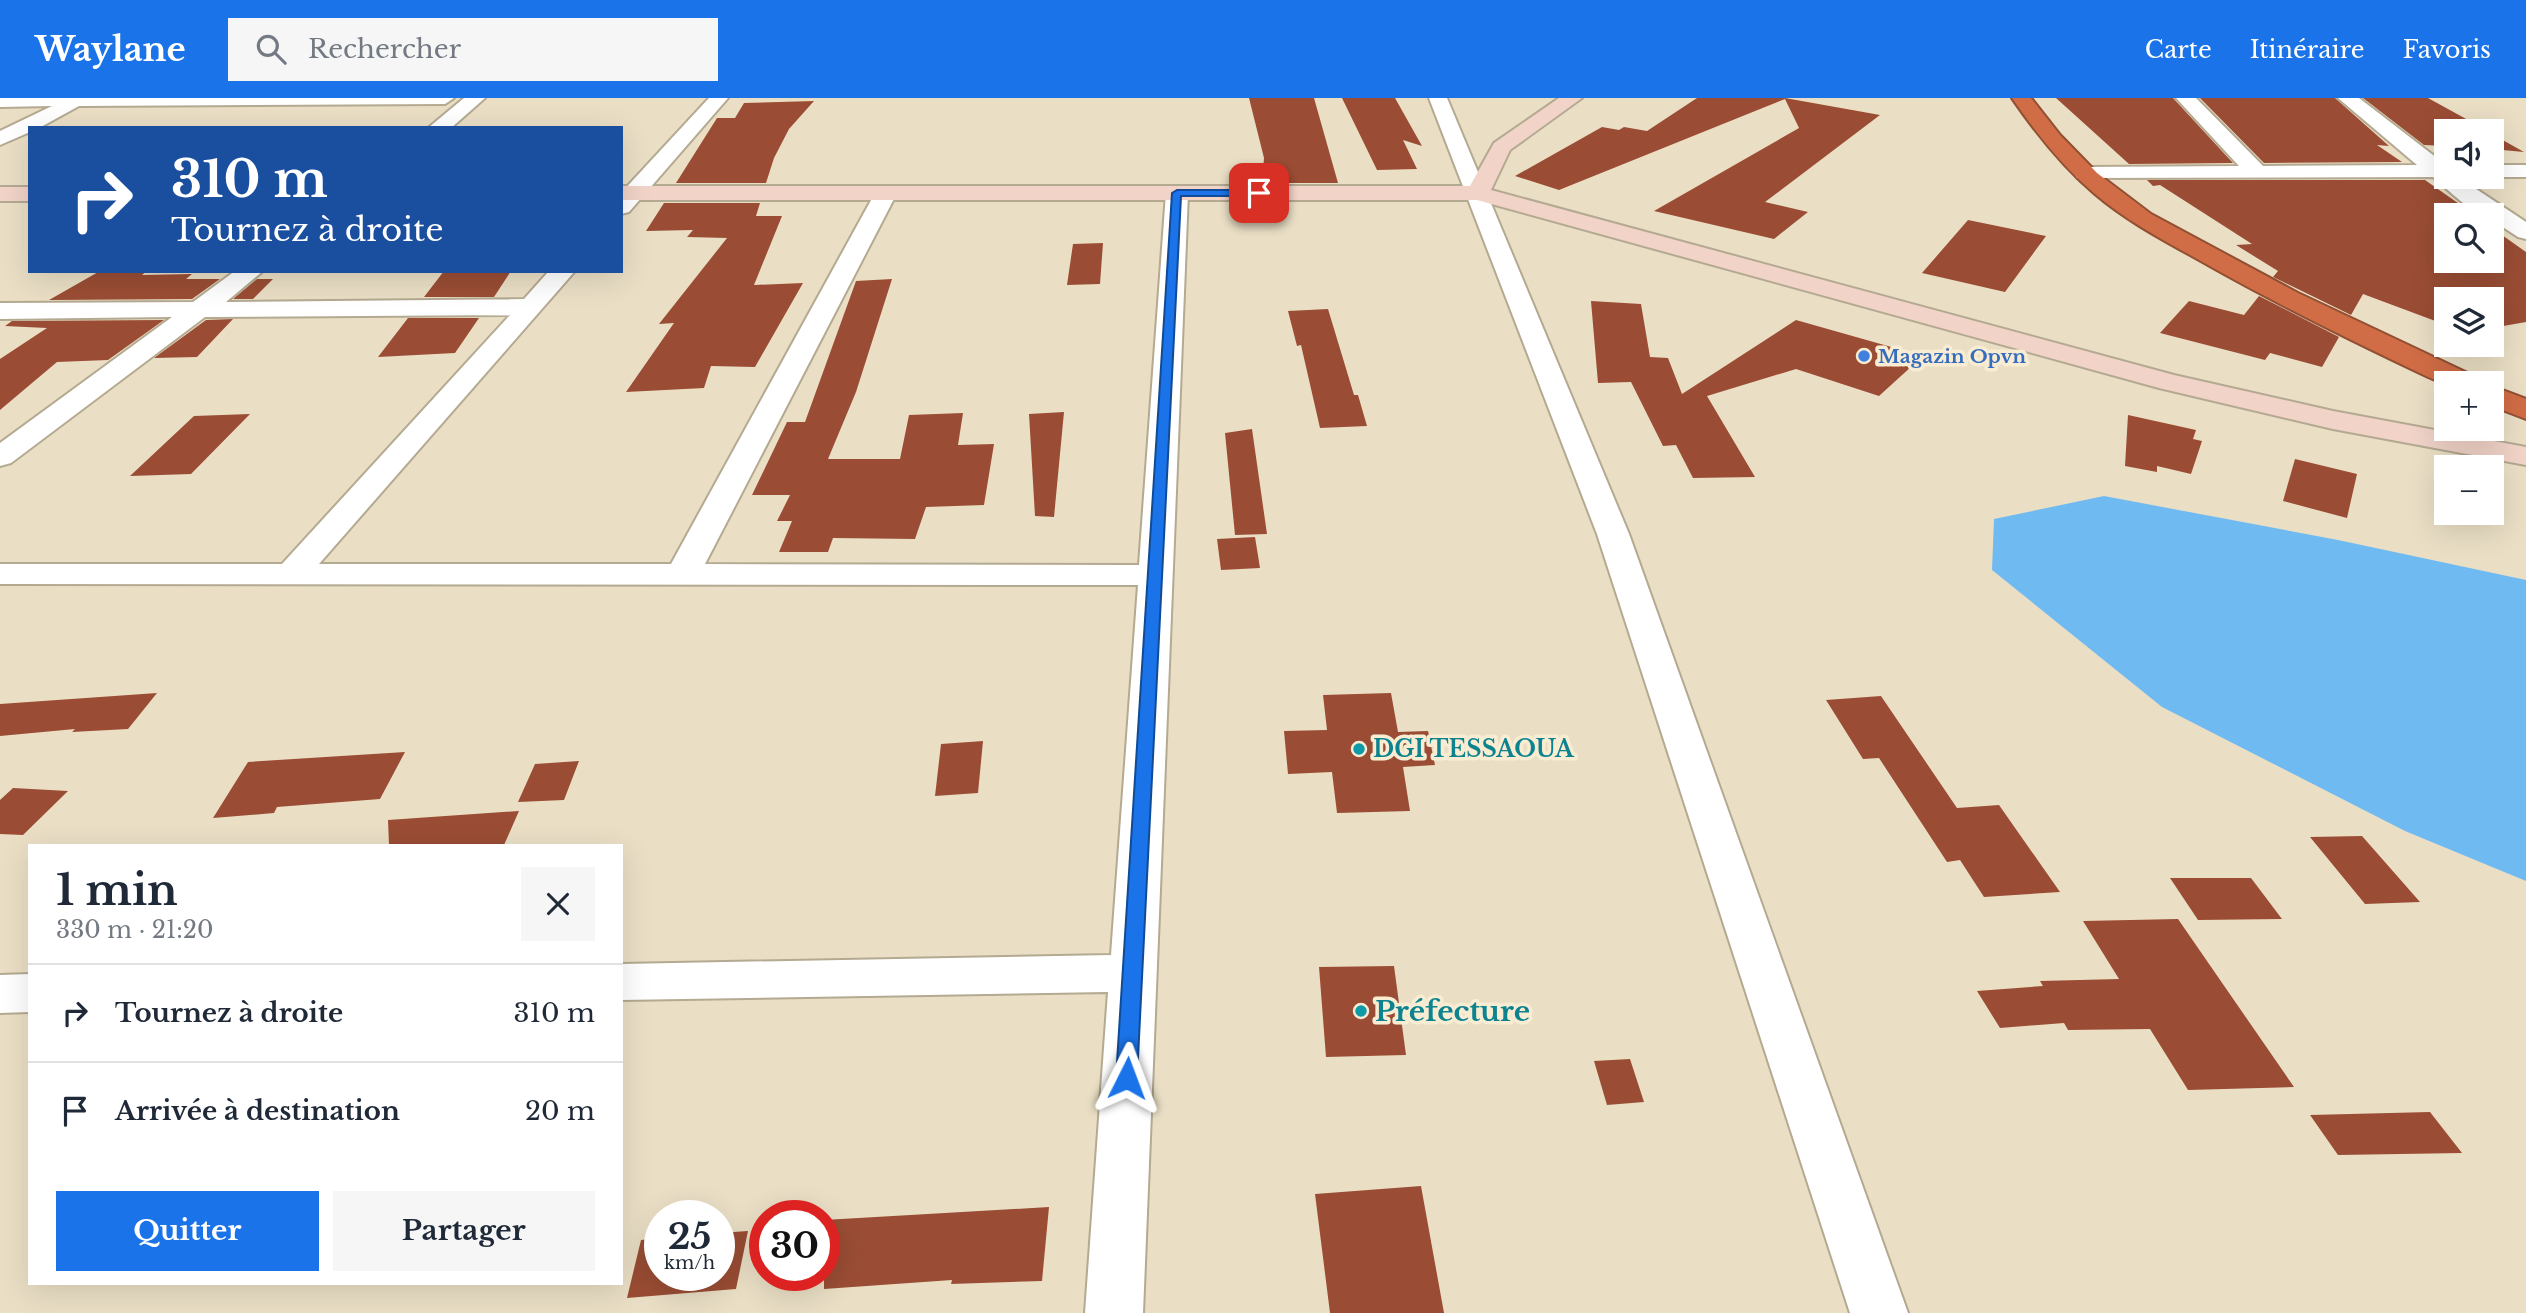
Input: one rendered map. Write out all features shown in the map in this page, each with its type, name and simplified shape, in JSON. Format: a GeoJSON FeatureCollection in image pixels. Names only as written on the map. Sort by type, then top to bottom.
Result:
{"type":"FeatureCollection","features":[{"type":"Feature","properties":{"kind":"highway"},"geometry":{"type":"LineString","coordinates":[[2021,98],[2042,126],[2085,173],[2115,200],[2168,233],[2285,296],[2439,371]]}},
{"type":"Feature","properties":{"kind":"highway"},"geometry":{"type":"LineString","coordinates":[[2504,400],[2526,410]]}},
{"type":"Feature","properties":{"kind":"street"},"geometry":{"type":"LineString","coordinates":[[0,102],[81,99],[445,98]]}},
{"type":"Feature","properties":{"kind":"street"},"geometry":{"type":"LineString","coordinates":[[441,126],[476,98]]}},
{"type":"Feature","properties":{"kind":"street"},"geometry":{"type":"LineString","coordinates":[[625,198],[719,98],[704,98]]}},
{"type":"Feature","properties":{"kind":"street"},"geometry":{"type":"LineString","coordinates":[[1438,98],[1613,534],[1879,1313]]}},
{"type":"Feature","properties":{"kind":"street"},"geometry":{"type":"LineString","coordinates":[[1478,193],[1502,147],[1552,109],[1573,98]]}},
{"type":"Feature","properties":{"kind":"street"},"geometry":{"type":"LineString","coordinates":[[2185,98],[2257,172]]}},
{"type":"Feature","properties":{"kind":"street"},"geometry":{"type":"LineString","coordinates":[[2347,98],[2434,164]]}},
{"type":"Feature","properties":{"kind":"street"},"geometry":{"type":"LineString","coordinates":[[0,139],[81,99]]}},
{"type":"Feature","properties":{"kind":"street"},"geometry":{"type":"LineString","coordinates":[[2085,173],[2434,171]]}},
{"type":"Feature","properties":{"kind":"street"},"geometry":{"type":"LineString","coordinates":[[2504,171],[2526,171]]}},
{"type":"Feature","properties":{"kind":"street"},"geometry":{"type":"LineString","coordinates":[[2462,189],[2526,232]]}},
{"type":"Feature","properties":{"kind":"street"},"geometry":{"type":"LineString","coordinates":[[625,198],[886,193],[1478,193],[2169,382],[2333,421],[2526,456]]}},
{"type":"Feature","properties":{"kind":"street"},"geometry":{"type":"LineString","coordinates":[[683,574],[886,193]]}},
{"type":"Feature","properties":{"kind":"street"},"geometry":{"type":"LineString","coordinates":[[1114,1313],[1177,193]]}},
{"type":"Feature","properties":{"kind":"street"},"geometry":{"type":"LineString","coordinates":[[0,194],[28,194]]}},
{"type":"Feature","properties":{"kind":"street"},"geometry":{"type":"LineString","coordinates":[[0,457],[248,273]]}},
{"type":"Feature","properties":{"kind":"street"},"geometry":{"type":"LineString","coordinates":[[292,574],[561,273]]}},
{"type":"Feature","properties":{"kind":"street"},"geometry":{"type":"LineString","coordinates":[[0,311],[530,307]]}},
{"type":"Feature","properties":{"kind":"street"},"geometry":{"type":"LineString","coordinates":[[0,574],[1155,575]]}},
{"type":"Feature","properties":{"kind":"street"},"geometry":{"type":"LineString","coordinates":[[623,982],[1133,973]]}},
{"type":"Feature","properties":{"kind":"street"},"geometry":{"type":"LineString","coordinates":[[0,994],[28,993]]}},
{"type":"Feature","properties":{"kind":"water"},"geometry":{"type":"Polygon","coordinates":[[[2104,496],[2338,540],[2526,580],[2526,881],[2405,831],[2162,707],[1992,570],[1994,519],[2104,496]]]}},
{"type":"Feature","properties":{"kind":"building"},"geometry":{"type":"Polygon","coordinates":[[[1249,98],[1314,98],[1338,183],[1262,183],[1264,158],[1249,98]]]}},
{"type":"Feature","properties":{"kind":"building"},"geometry":{"type":"Polygon","coordinates":[[[1342,98],[1395,98],[1422,146],[1403,140],[1417,169],[1377,170],[1342,98]]]}},
{"type":"Feature","properties":{"kind":"building"},"geometry":{"type":"Polygon","coordinates":[[[1697,98],[1785,98],[1880,115],[1765,202],[1808,212],[1774,239],[1654,211],[1799,128],[1785,99],[1559,190],[1515,176],[1602,127],[1647,131],[1697,98]]]}},
{"type":"Feature","properties":{"kind":"building"},"geometry":{"type":"Polygon","coordinates":[[[2056,98],[2173,98],[2233,163],[2129,164],[2056,98]]]}},
{"type":"Feature","properties":{"kind":"building"},"geometry":{"type":"Polygon","coordinates":[[[2200,98],[2335,98],[2389,146],[2377,145],[2402,162],[2264,163],[2200,98]]]}},
{"type":"Feature","properties":{"kind":"building"},"geometry":{"type":"Polygon","coordinates":[[[2363,98],[2428,98],[2466,119],[2434,119],[2434,145],[2424,145],[2363,98]]]}},
{"type":"Feature","properties":{"kind":"building"},"geometry":{"type":"Polygon","coordinates":[[[814,101],[789,129],[774,158],[766,183],[676,183],[717,118],[735,118],[744,103],[814,101]]]}},
{"type":"Feature","properties":{"kind":"building"},"geometry":{"type":"Polygon","coordinates":[[[2504,141],[2524,152],[2504,150],[2504,141]]]}},
{"type":"Feature","properties":{"kind":"building"},"geometry":{"type":"Polygon","coordinates":[[[2147,180],[2425,180],[2434,189],[2458,203],[2434,203],[2434,273],[2504,273],[2504,236],[2526,252],[2526,322],[2504,326],[2504,287],[2434,287],[2434,321],[2363,294],[2351,315],[2273,277],[2278,271],[2236,245],[2252,244],[2160,185],[2153,186],[2147,180]]]}},
{"type":"Feature","properties":{"kind":"building"},"geometry":{"type":"Polygon","coordinates":[[[664,203],[760,203],[756,216],[782,216],[754,285],[803,283],[755,367],[711,366],[704,388],[626,392],[674,323],[659,324],[727,238],[687,237],[693,230],[646,231],[664,203]]]}},
{"type":"Feature","properties":{"kind":"building"},"geometry":{"type":"Polygon","coordinates":[[[1968,220],[2046,236],[2005,292],[1922,273],[1968,220]]]}},
{"type":"Feature","properties":{"kind":"building"},"geometry":{"type":"Polygon","coordinates":[[[1103,243],[1100,284],[1067,285],[1073,244],[1103,243]]]}},
{"type":"Feature","properties":{"kind":"building"},"geometry":{"type":"Polygon","coordinates":[[[96,273],[192,274],[186,279],[220,279],[192,299],[49,300],[96,273]]]}},
{"type":"Feature","properties":{"kind":"building"},"geometry":{"type":"Polygon","coordinates":[[[442,273],[510,273],[494,297],[424,297],[442,273]]]}},
{"type":"Feature","properties":{"kind":"building"},"geometry":{"type":"Polygon","coordinates":[[[257,279],[273,279],[253,299],[233,299],[257,279]]]}},
{"type":"Feature","properties":{"kind":"building"},"geometry":{"type":"Polygon","coordinates":[[[892,279],[856,392],[828,459],[900,459],[909,415],[963,413],[958,445],[994,444],[984,505],[926,507],[915,539],[833,538],[828,552],[779,552],[792,521],[777,521],[790,495],[752,495],[787,422],[805,422],[856,281],[892,279]]]}},
{"type":"Feature","properties":{"kind":"building"},"geometry":{"type":"Polygon","coordinates":[[[2259,296],[2339,337],[2322,367],[2270,353],[2265,360],[2160,333],[2189,301],[2244,315],[2259,296]]]}},
{"type":"Feature","properties":{"kind":"building"},"geometry":{"type":"Polygon","coordinates":[[[1591,301],[1641,304],[1650,357],[1668,358],[1682,394],[1796,320],[1923,356],[1879,396],[1796,369],[1707,396],[1755,477],[1693,478],[1676,445],[1663,446],[1631,382],[1598,383],[1591,301]]]}},
{"type":"Feature","properties":{"kind":"building"},"geometry":{"type":"Polygon","coordinates":[[[1328,309],[1354,395],[1358,395],[1367,426],[1320,428],[1301,345],[1297,346],[1288,311],[1328,309]]]}},
{"type":"Feature","properties":{"kind":"building"},"geometry":{"type":"Polygon","coordinates":[[[408,318],[479,318],[455,353],[378,357],[408,318]]]}},
{"type":"Feature","properties":{"kind":"building"},"geometry":{"type":"Polygon","coordinates":[[[233,319],[197,357],[154,358],[206,320],[233,319]]]}},
{"type":"Feature","properties":{"kind":"building"},"geometry":{"type":"Polygon","coordinates":[[[164,320],[108,360],[57,362],[0,410],[0,359],[47,328],[5,326],[12,321],[164,320]]]}},
{"type":"Feature","properties":{"kind":"building"},"geometry":{"type":"Polygon","coordinates":[[[1064,412],[1054,517],[1035,516],[1029,414],[1064,412]]]}},
{"type":"Feature","properties":{"kind":"building"},"geometry":{"type":"Polygon","coordinates":[[[250,414],[191,474],[130,476],[194,416],[250,414]]]}},
{"type":"Feature","properties":{"kind":"building"},"geometry":{"type":"Polygon","coordinates":[[[2128,415],[2196,430],[2193,439],[2202,441],[2191,474],[2157,466],[2157,472],[2125,466],[2128,415]]]}},
{"type":"Feature","properties":{"kind":"building"},"geometry":{"type":"Polygon","coordinates":[[[1252,429],[1267,534],[1235,535],[1225,433],[1252,429]]]}},
{"type":"Feature","properties":{"kind":"building"},"geometry":{"type":"Polygon","coordinates":[[[2295,459],[2357,474],[2347,518],[2283,501],[2295,459]]]}},
{"type":"Feature","properties":{"kind":"building"},"geometry":{"type":"Polygon","coordinates":[[[1255,537],[1260,568],[1221,570],[1217,539],[1255,537]]]}},
{"type":"Feature","properties":{"kind":"building"},"geometry":{"type":"Polygon","coordinates":[[[157,693],[128,729],[72,732],[75,729],[0,736],[0,704],[157,693]]]}},
{"type":"Feature","properties":{"kind":"building","name":"DGI TESSAOUA"},"geometry":{"type":"Polygon","coordinates":[[[1391,693],[1398,732],[1428,731],[1435,765],[1403,767],[1410,811],[1337,813],[1332,772],[1288,774],[1284,731],[1327,730],[1323,695],[1391,693]]]}},
{"type":"Feature","properties":{"kind":"building"},"geometry":{"type":"Polygon","coordinates":[[[1881,696],[1957,808],[1999,805],[2060,892],[1984,897],[1960,860],[1947,862],[1879,758],[1863,759],[1826,700],[1881,696]]]}},
{"type":"Feature","properties":{"kind":"building"},"geometry":{"type":"Polygon","coordinates":[[[983,741],[978,793],[935,796],[941,744],[983,741]]]}},
{"type":"Feature","properties":{"kind":"building"},"geometry":{"type":"Polygon","coordinates":[[[405,752],[380,799],[277,807],[274,813],[213,818],[248,762],[405,752]]]}},
{"type":"Feature","properties":{"kind":"building"},"geometry":{"type":"Polygon","coordinates":[[[579,761],[564,800],[518,802],[535,764],[579,761]]]}},
{"type":"Feature","properties":{"kind":"building"},"geometry":{"type":"Polygon","coordinates":[[[13,788],[68,791],[23,835],[0,834],[0,800],[13,788]]]}},
{"type":"Feature","properties":{"kind":"building"},"geometry":{"type":"Polygon","coordinates":[[[519,811],[504,844],[389,844],[388,820],[519,811]]]}},
{"type":"Feature","properties":{"kind":"building"},"geometry":{"type":"Polygon","coordinates":[[[2362,836],[2420,902],[2365,904],[2310,837],[2362,836]]]}},
{"type":"Feature","properties":{"kind":"building"},"geometry":{"type":"Polygon","coordinates":[[[2170,878],[2251,878],[2282,919],[2198,920],[2170,878]]]}},
{"type":"Feature","properties":{"kind":"building"},"geometry":{"type":"Polygon","coordinates":[[[2178,919],[2294,1087],[2188,1090],[2150,1029],[2068,1030],[2064,1023],[2000,1028],[1977,991],[2043,986],[2040,981],[2119,979],[2083,921],[2178,919]]]}},
{"type":"Feature","properties":{"kind":"building","name":"Préfecture"},"geometry":{"type":"Polygon","coordinates":[[[1394,966],[1406,1055],[1326,1057],[1319,967],[1394,966]]]}},
{"type":"Feature","properties":{"kind":"building"},"geometry":{"type":"Polygon","coordinates":[[[1630,1059],[1644,1102],[1607,1105],[1594,1061],[1630,1059]]]}},
{"type":"Feature","properties":{"kind":"building"},"geometry":{"type":"Polygon","coordinates":[[[2430,1112],[2462,1153],[2338,1155],[2310,1115],[2430,1112]]]}},
{"type":"Feature","properties":{"kind":"building"},"geometry":{"type":"Polygon","coordinates":[[[1421,1186],[1444,1313],[1330,1313],[1315,1194],[1421,1186]]]}},
{"type":"Feature","properties":{"kind":"building"},"geometry":{"type":"Polygon","coordinates":[[[1049,1207],[1042,1281],[951,1284],[952,1280],[840,1288],[840,1219],[1049,1207]]]}},
{"type":"Feature","properties":{"kind":"building"},"geometry":{"type":"Polygon","coordinates":[[[748,1231],[735,1289],[735,1232],[748,1231]]]}},
{"type":"Feature","properties":{"kind":"building"},"geometry":{"type":"Polygon","coordinates":[[[641,1240],[644,1240],[644,1291],[712,1291],[627,1298],[641,1240]]]}},
{"type":"Feature","properties":{"kind":"place","name":"Magazin Opvn"},"geometry":{"type":"Point","coordinates":[1864,356]}},
{"type":"Feature","properties":{"kind":"place","name":"DGI TESSAOUA"},"geometry":{"type":"Point","coordinates":[1359,749]}},
{"type":"Feature","properties":{"kind":"place","name":"Préfecture"},"geometry":{"type":"Point","coordinates":[1361,1011]}},
{"type":"Feature","properties":{"kind":"route"},"geometry":{"type":"LineString","coordinates":[[1127,1078],[1177,193],[1259,193]]}}]}
